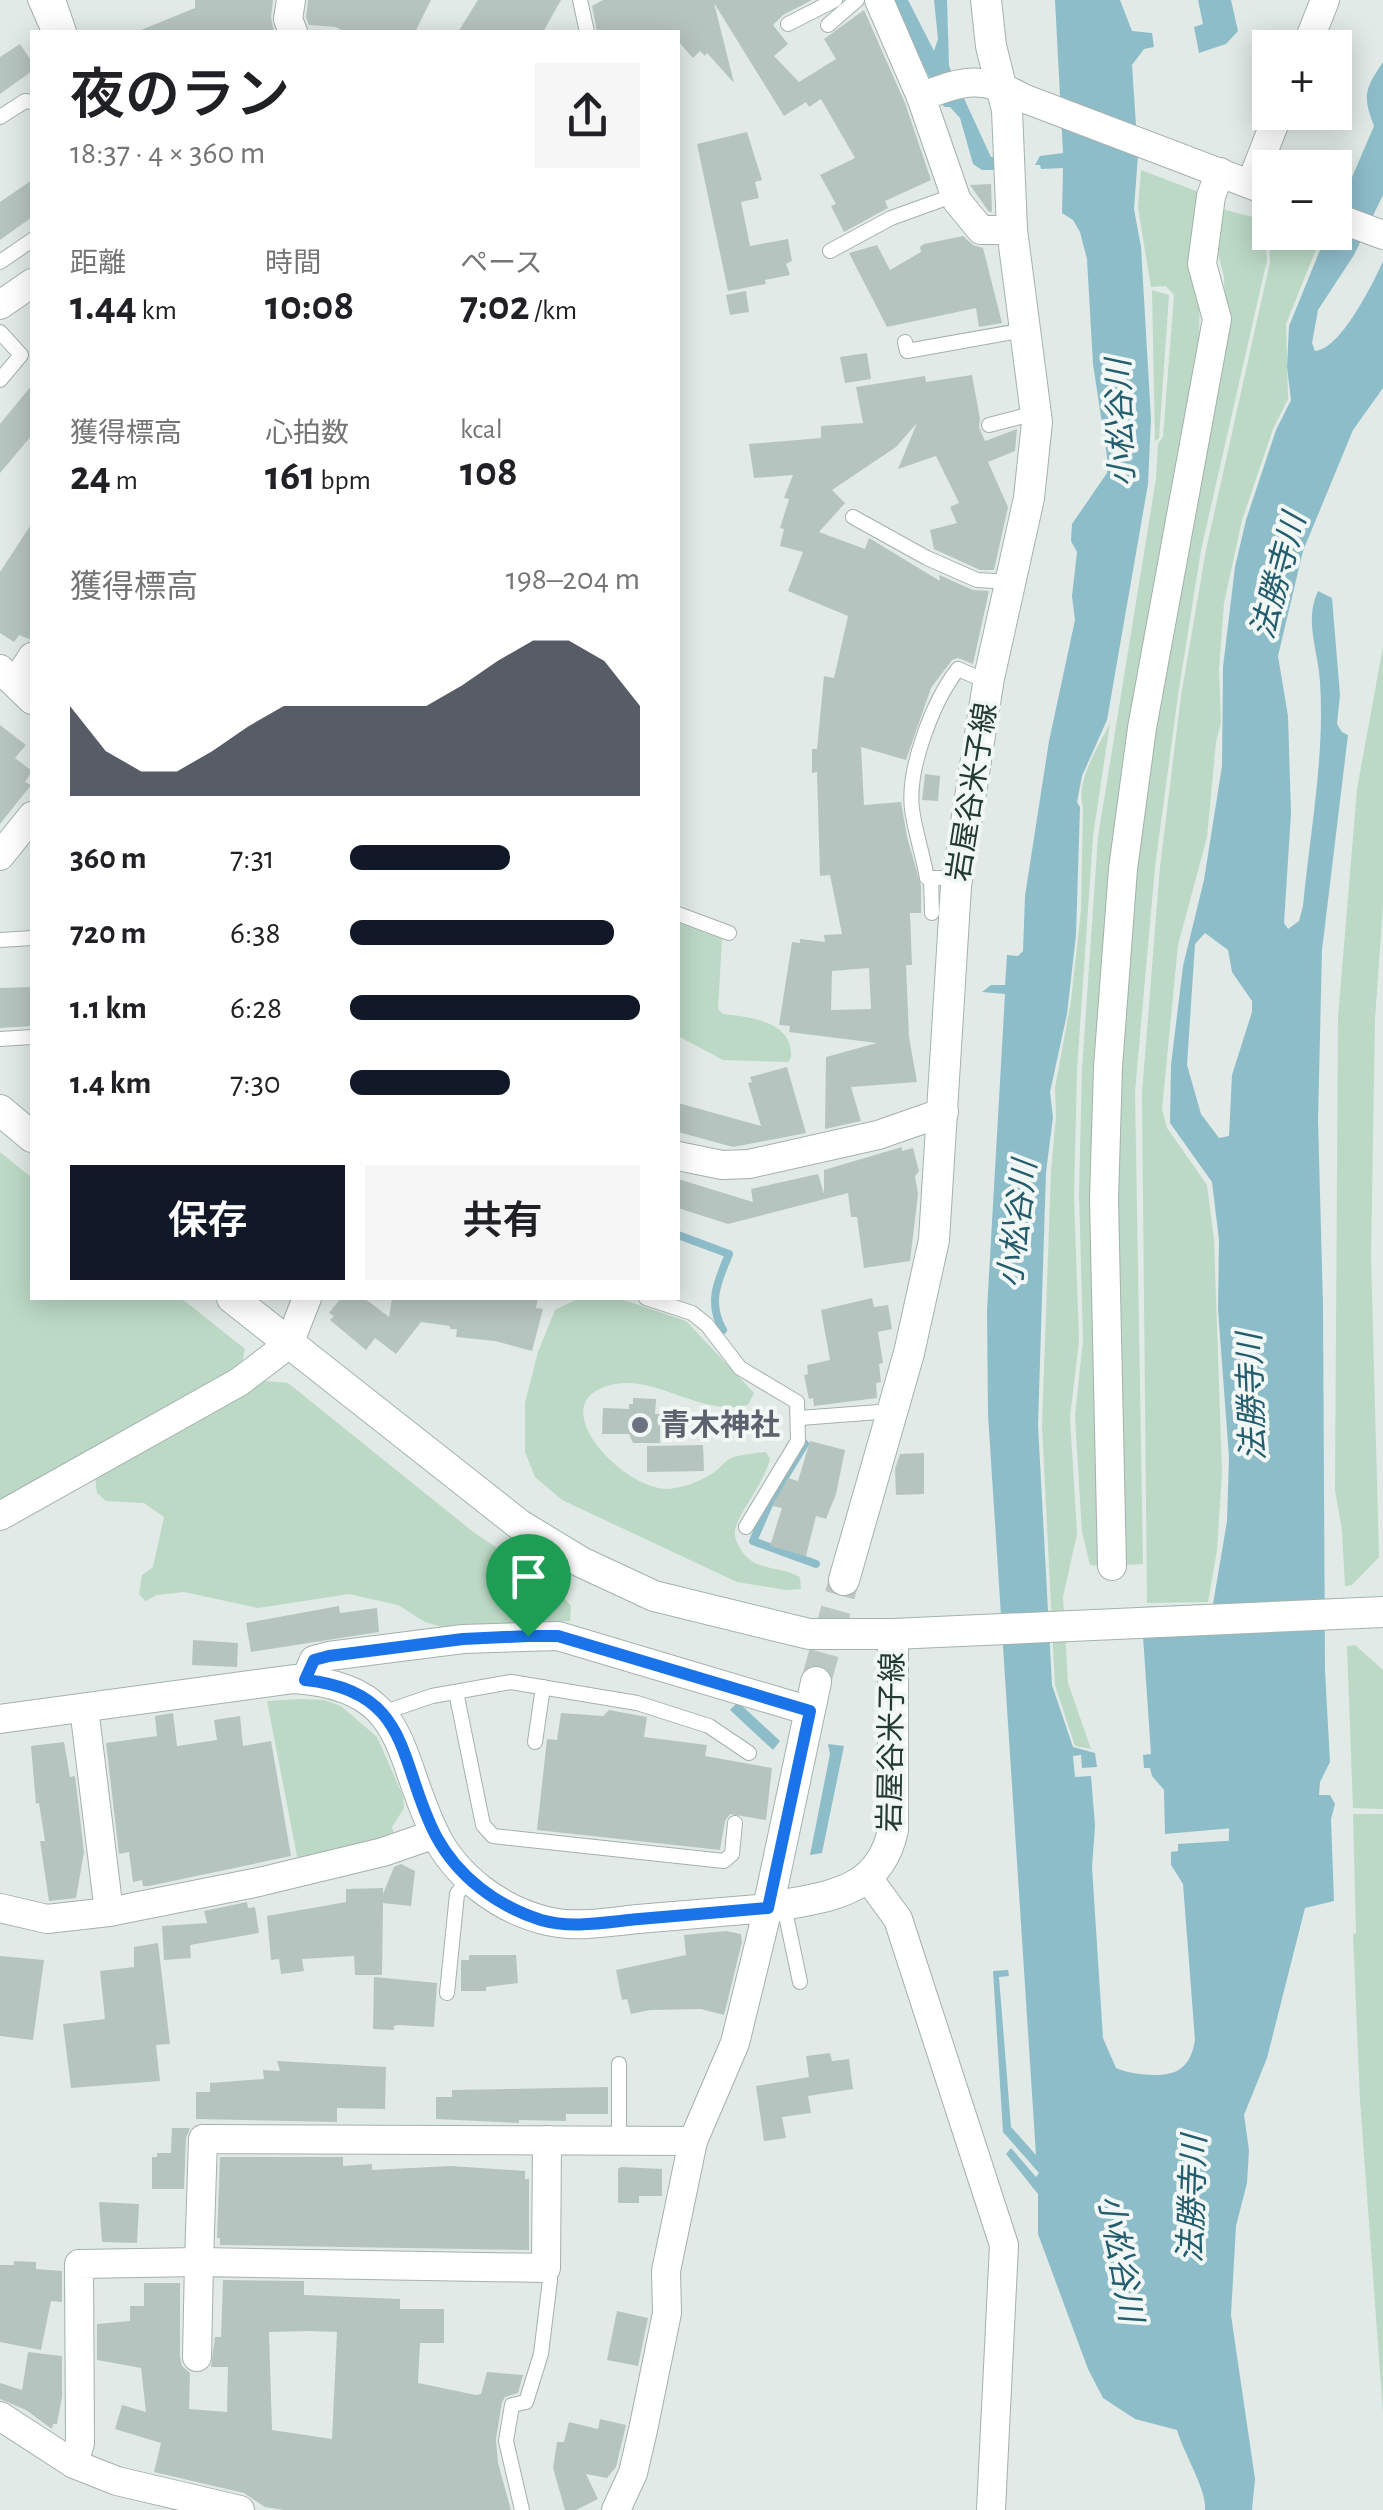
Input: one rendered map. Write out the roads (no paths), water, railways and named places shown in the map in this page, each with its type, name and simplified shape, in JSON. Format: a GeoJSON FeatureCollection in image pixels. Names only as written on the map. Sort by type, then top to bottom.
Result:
{"type":"FeatureCollection","features":[{"type":"Feature","properties":{"kind":"main road","name":"岩屋谷米子線"},"geometry":{"type":"LineString","coordinates":[[844,1580],[892,1411],[934,1240],[944,1112],[944,878],[1029,498],[1036,413],[1012,230],[1007,110],[1012,92],[991,46],[986,0]]}},
{"type":"Feature","properties":{"kind":"main road"},"geometry":{"type":"LineString","coordinates":[[0,1110],[30,1134]]}},
{"type":"Feature","properties":{"kind":"main road"},"geometry":{"type":"LineString","coordinates":[[234,1300],[520,1525],[581,1562],[654,1596],[810,1634],[892,1634]]}},
{"type":"Feature","properties":{"kind":"main road","name":"岩屋谷米子線"},"geometry":{"type":"LineString","coordinates":[[868,1878],[889,1849],[893,1830],[892,1634],[1383,1612]]}},
{"type":"Feature","properties":{"kind":"main road"},"geometry":{"type":"LineString","coordinates":[[813,1696],[776,1907],[853,1890],[868,1878]]}},
{"type":"Feature","properties":{"kind":"street"},"geometry":{"type":"LineString","coordinates":[[50,0],[61,30]]}},
{"type":"Feature","properties":{"kind":"street"},"geometry":{"type":"LineString","coordinates":[[879,0],[926,94],[954,195],[981,230],[1012,230]]}},
{"type":"Feature","properties":{"kind":"street"},"geometry":{"type":"LineString","coordinates":[[1313,30],[1325,0]]}},
{"type":"Feature","properties":{"kind":"street"},"geometry":{"type":"LineString","coordinates":[[926,94],[963,82],[1012,92],[1252,185]]}},
{"type":"Feature","properties":{"kind":"street"},"geometry":{"type":"LineString","coordinates":[[1112,1566],[1104,1199],[1108,1067],[1124,869],[1142,728],[1217,320],[1202,264],[1211,196],[1220,172]]}},
{"type":"Feature","properties":{"kind":"street"},"geometry":{"type":"LineString","coordinates":[[1352,222],[1383,234]]}},
{"type":"Feature","properties":{"kind":"street"},"geometry":{"type":"LineString","coordinates":[[0,304],[30,284]]}},
{"type":"Feature","properties":{"kind":"street"},"geometry":{"type":"LineString","coordinates":[[16,684],[30,660]]}},
{"type":"Feature","properties":{"kind":"street"},"geometry":{"type":"LineString","coordinates":[[0,856],[30,820]]}},
{"type":"Feature","properties":{"kind":"street"},"geometry":{"type":"LineString","coordinates":[[680,1156],[722,1165],[748,1164],[878,1135],[944,1112]]}},
{"type":"Feature","properties":{"kind":"street"},"geometry":{"type":"LineString","coordinates":[[0,1516],[239,1382],[289,1344],[306,1300]]}},
{"type":"Feature","properties":{"kind":"street"},"geometry":{"type":"LineString","coordinates":[[305,1680],[314,1660],[329,1656],[463,1639],[558,1636],[813,1696]]}},
{"type":"Feature","properties":{"kind":"street"},"geometry":{"type":"LineString","coordinates":[[0,1719],[305,1680],[324,1682],[355,1693],[382,1712],[404,1747],[435,1834],[468,1879],[497,1901],[558,1924],[776,1907],[735,2044],[693,2141],[666,2271],[666,2313],[643,2430],[634,2473],[616,2510]]}},
{"type":"Feature","properties":{"kind":"street"},"geometry":{"type":"LineString","coordinates":[[84,1708],[109,1912]]}},
{"type":"Feature","properties":{"kind":"street"},"geometry":{"type":"LineString","coordinates":[[0,1908],[48,1919],[109,1912],[276,1878],[383,1852],[435,1834]]}},
{"type":"Feature","properties":{"kind":"street"},"geometry":{"type":"LineString","coordinates":[[868,1878],[898,1919],[1004,2245],[991,2510]]}},
{"type":"Feature","properties":{"kind":"street"},"geometry":{"type":"LineString","coordinates":[[197,2357],[204,2139],[693,2141]]}},
{"type":"Feature","properties":{"kind":"street"},"geometry":{"type":"LineString","coordinates":[[74,2464],[80,2444],[80,2264],[199,2262],[546,2268],[547,2140]]}},
{"type":"Feature","properties":{"kind":"street"},"geometry":{"type":"LineString","coordinates":[[0,2416],[74,2464],[117,2481],[195,2505],[240,2510]]}},
{"type":"Feature","properties":{"kind":"lane"},"geometry":{"type":"LineString","coordinates":[[35,0],[48,30]]}},
{"type":"Feature","properties":{"kind":"lane"},"geometry":{"type":"LineString","coordinates":[[580,0],[587,30]]}},
{"type":"Feature","properties":{"kind":"lane"},"geometry":{"type":"LineString","coordinates":[[788,24],[834,0]]}},
{"type":"Feature","properties":{"kind":"lane"},"geometry":{"type":"LineString","coordinates":[[828,26],[857,0]]}},
{"type":"Feature","properties":{"kind":"lane"},"geometry":{"type":"LineString","coordinates":[[0,118],[25,100],[30,101]]}},
{"type":"Feature","properties":{"kind":"lane"},"geometry":{"type":"LineString","coordinates":[[830,251],[891,218],[954,195]]}},
{"type":"Feature","properties":{"kind":"lane"},"geometry":{"type":"LineString","coordinates":[[0,262],[30,241]]}},
{"type":"Feature","properties":{"kind":"lane"},"geometry":{"type":"LineString","coordinates":[[905,342],[907,351],[1025,330]]}},
{"type":"Feature","properties":{"kind":"lane"},"geometry":{"type":"LineString","coordinates":[[0,332],[21,355],[0,380]]}},
{"type":"Feature","properties":{"kind":"lane"},"geometry":{"type":"LineString","coordinates":[[989,425],[1036,413]]}},
{"type":"Feature","properties":{"kind":"lane"},"geometry":{"type":"LineString","coordinates":[[853,517],[927,558],[977,580],[1011,582]]}},
{"type":"Feature","properties":{"kind":"lane"},"geometry":{"type":"LineString","coordinates":[[932,913],[944,878],[927,878],[912,809],[913,773],[930,723],[958,670],[989,682]]}},
{"type":"Feature","properties":{"kind":"lane"},"geometry":{"type":"LineString","coordinates":[[680,915],[729,933]]}},
{"type":"Feature","properties":{"kind":"lane"},"geometry":{"type":"LineString","coordinates":[[0,940],[30,938]]}},
{"type":"Feature","properties":{"kind":"lane"},"geometry":{"type":"LineString","coordinates":[[0,1039],[30,1037]]}},
{"type":"Feature","properties":{"kind":"lane"},"geometry":{"type":"LineString","coordinates":[[652,1300],[692,1313],[707,1325],[740,1368],[797,1402],[798,1441],[746,1526]]}},
{"type":"Feature","properties":{"kind":"lane"},"geometry":{"type":"LineString","coordinates":[[800,1418],[892,1411]]}},
{"type":"Feature","properties":{"kind":"lane"},"geometry":{"type":"LineString","coordinates":[[382,1712],[408,1702],[511,1682],[637,1703],[709,1726],[749,1752]]}},
{"type":"Feature","properties":{"kind":"lane"},"geometry":{"type":"LineString","coordinates":[[535,1742],[543,1687]]}},
{"type":"Feature","properties":{"kind":"lane"},"geometry":{"type":"LineString","coordinates":[[456,1692],[483,1825],[492,1836],[724,1861],[732,1854],[735,1823]]}},
{"type":"Feature","properties":{"kind":"lane"},"geometry":{"type":"LineString","coordinates":[[447,1993],[457,1894],[468,1879]]}},
{"type":"Feature","properties":{"kind":"lane"},"geometry":{"type":"LineString","coordinates":[[776,1907],[800,1982]]}},
{"type":"Feature","properties":{"kind":"lane"},"geometry":{"type":"LineString","coordinates":[[619,2064],[620,2141]]}},
{"type":"Feature","properties":{"kind":"lane"},"geometry":{"type":"LineString","coordinates":[[522,2510],[506,2441],[512,2406],[526,2402],[541,2354],[550,2280],[546,2268]]}},
{"type":"Feature","properties":{"kind":"water"},"geometry":{"type":"Polygon","coordinates":[[[891,0],[908,0],[934,51],[938,39],[934,0],[947,0],[949,66],[991,157],[996,157],[997,170],[982,170],[973,164],[960,118],[950,107],[944,107],[891,0]]]}},
{"type":"Feature","properties":{"kind":"water","name":"小松谷川"},"geometry":{"type":"Polygon","coordinates":[[[1055,0],[1120,0],[1132,31],[1152,33],[1154,47],[1144,49],[1132,65],[1138,155],[1134,209],[1141,247],[1151,419],[1148,484],[1107,720],[1082,776],[1077,802],[1080,807],[1076,935],[1067,1014],[1050,1092],[1053,1117],[1046,1172],[1038,1425],[1052,1685],[1073,1747],[1095,1753],[1097,1767],[1082,1768],[1081,1755],[1073,1756],[1075,1777],[1091,1776],[1095,1826],[1092,1867],[1103,2038],[1116,2068],[1158,2075],[1183,2066],[1195,2040],[1183,1884],[1171,1865],[1171,1852],[1178,1851],[1178,1844],[1257,1839],[1256,1826],[1165,1834],[1164,1790],[1150,1768],[1144,1768],[1143,1755],[1151,1754],[1141,1607],[1213,1604],[1227,1521],[1229,1458],[1218,1309],[1219,1240],[1212,1182],[1170,1123],[1171,1065],[1183,966],[1204,880],[1222,766],[1223,667],[1235,567],[1276,430],[1291,400],[1287,367],[1289,326],[1320,250],[1352,250],[1352,177],[1374,126],[1367,93],[1383,62],[1383,195],[1354,255],[1318,310],[1312,343],[1315,351],[1335,340],[1364,299],[1383,261],[1383,388],[1353,430],[1303,551],[1278,656],[1288,716],[1291,813],[1284,923],[1288,929],[1299,921],[1303,906],[1319,766],[1320,682],[1312,614],[1318,591],[1332,598],[1340,695],[1337,724],[1348,735],[1322,950],[1318,1120],[1325,1671],[1330,1762],[1320,1782],[1319,1795],[1330,1795],[1335,1804],[1331,1819],[1334,1901],[1305,1908],[1267,2058],[1244,2115],[1249,2150],[1247,2183],[1236,2226],[1231,2315],[1255,2479],[1252,2510],[1205,2510],[1202,2492],[1177,2430],[1135,2419],[1103,2398],[1088,2369],[1038,2234],[1038,2194],[1006,2154],[1011,2148],[1036,2177],[1039,2173],[1003,2132],[993,1971],[1008,1970],[1009,1976],[999,1977],[1011,2127],[1036,2155],[988,1415],[987,1310],[1005,994],[982,992],[991,985],[1005,985],[1007,955],[1018,956],[1023,951],[1025,896],[1049,741],[1075,620],[1072,596],[1077,552],[1071,541],[1072,524],[1107,473],[1093,364],[1087,259],[1080,232],[1073,220],[1062,213],[1063,168],[1041,169],[1035,165],[1040,156],[1063,153],[1055,0]],[[1205,933],[1195,944],[1187,1065],[1201,1114],[1219,1138],[1229,1136],[1232,1075],[1252,1012],[1252,1001],[1232,972],[1228,950],[1205,933]]]}},
{"type":"Feature","properties":{"kind":"water"},"geometry":{"type":"Polygon","coordinates":[[[1198,0],[1231,0],[1238,31],[1226,44],[1199,53],[1194,27],[1203,24],[1198,0]]]}},
{"type":"Feature","properties":{"kind":"water"},"geometry":{"type":"Polygon","coordinates":[[[738,1702],[780,1741],[773,1750],[730,1710],[738,1702]]]}},
{"type":"Feature","properties":{"kind":"water"},"geometry":{"type":"Polygon","coordinates":[[[828,1744],[844,1746],[822,1853],[810,1855],[830,1754],[828,1744]]]}},
{"type":"Feature","properties":{"kind":"waterway"},"geometry":{"type":"LineString","coordinates":[[680,1236],[729,1254],[715,1301],[723,1330]]}},
{"type":"Feature","properties":{"kind":"waterway"},"geometry":{"type":"LineString","coordinates":[[805,1444],[771,1500],[753,1541],[816,1564]]}},
{"type":"Feature","properties":{"kind":"waterway","name":"法勝寺川"},"geometry":{"type":"LineString","coordinates":[[1250,1900],[1253,1764]]}},
{"type":"Feature","properties":{"kind":"tunnel"},"geometry":{"type":"LineString","coordinates":[[816,1682],[844,1580]]}},
{"type":"Feature","properties":{"kind":"place","name":"青木神社"},"geometry":{"type":"Point","coordinates":[640,1425]}}]}
